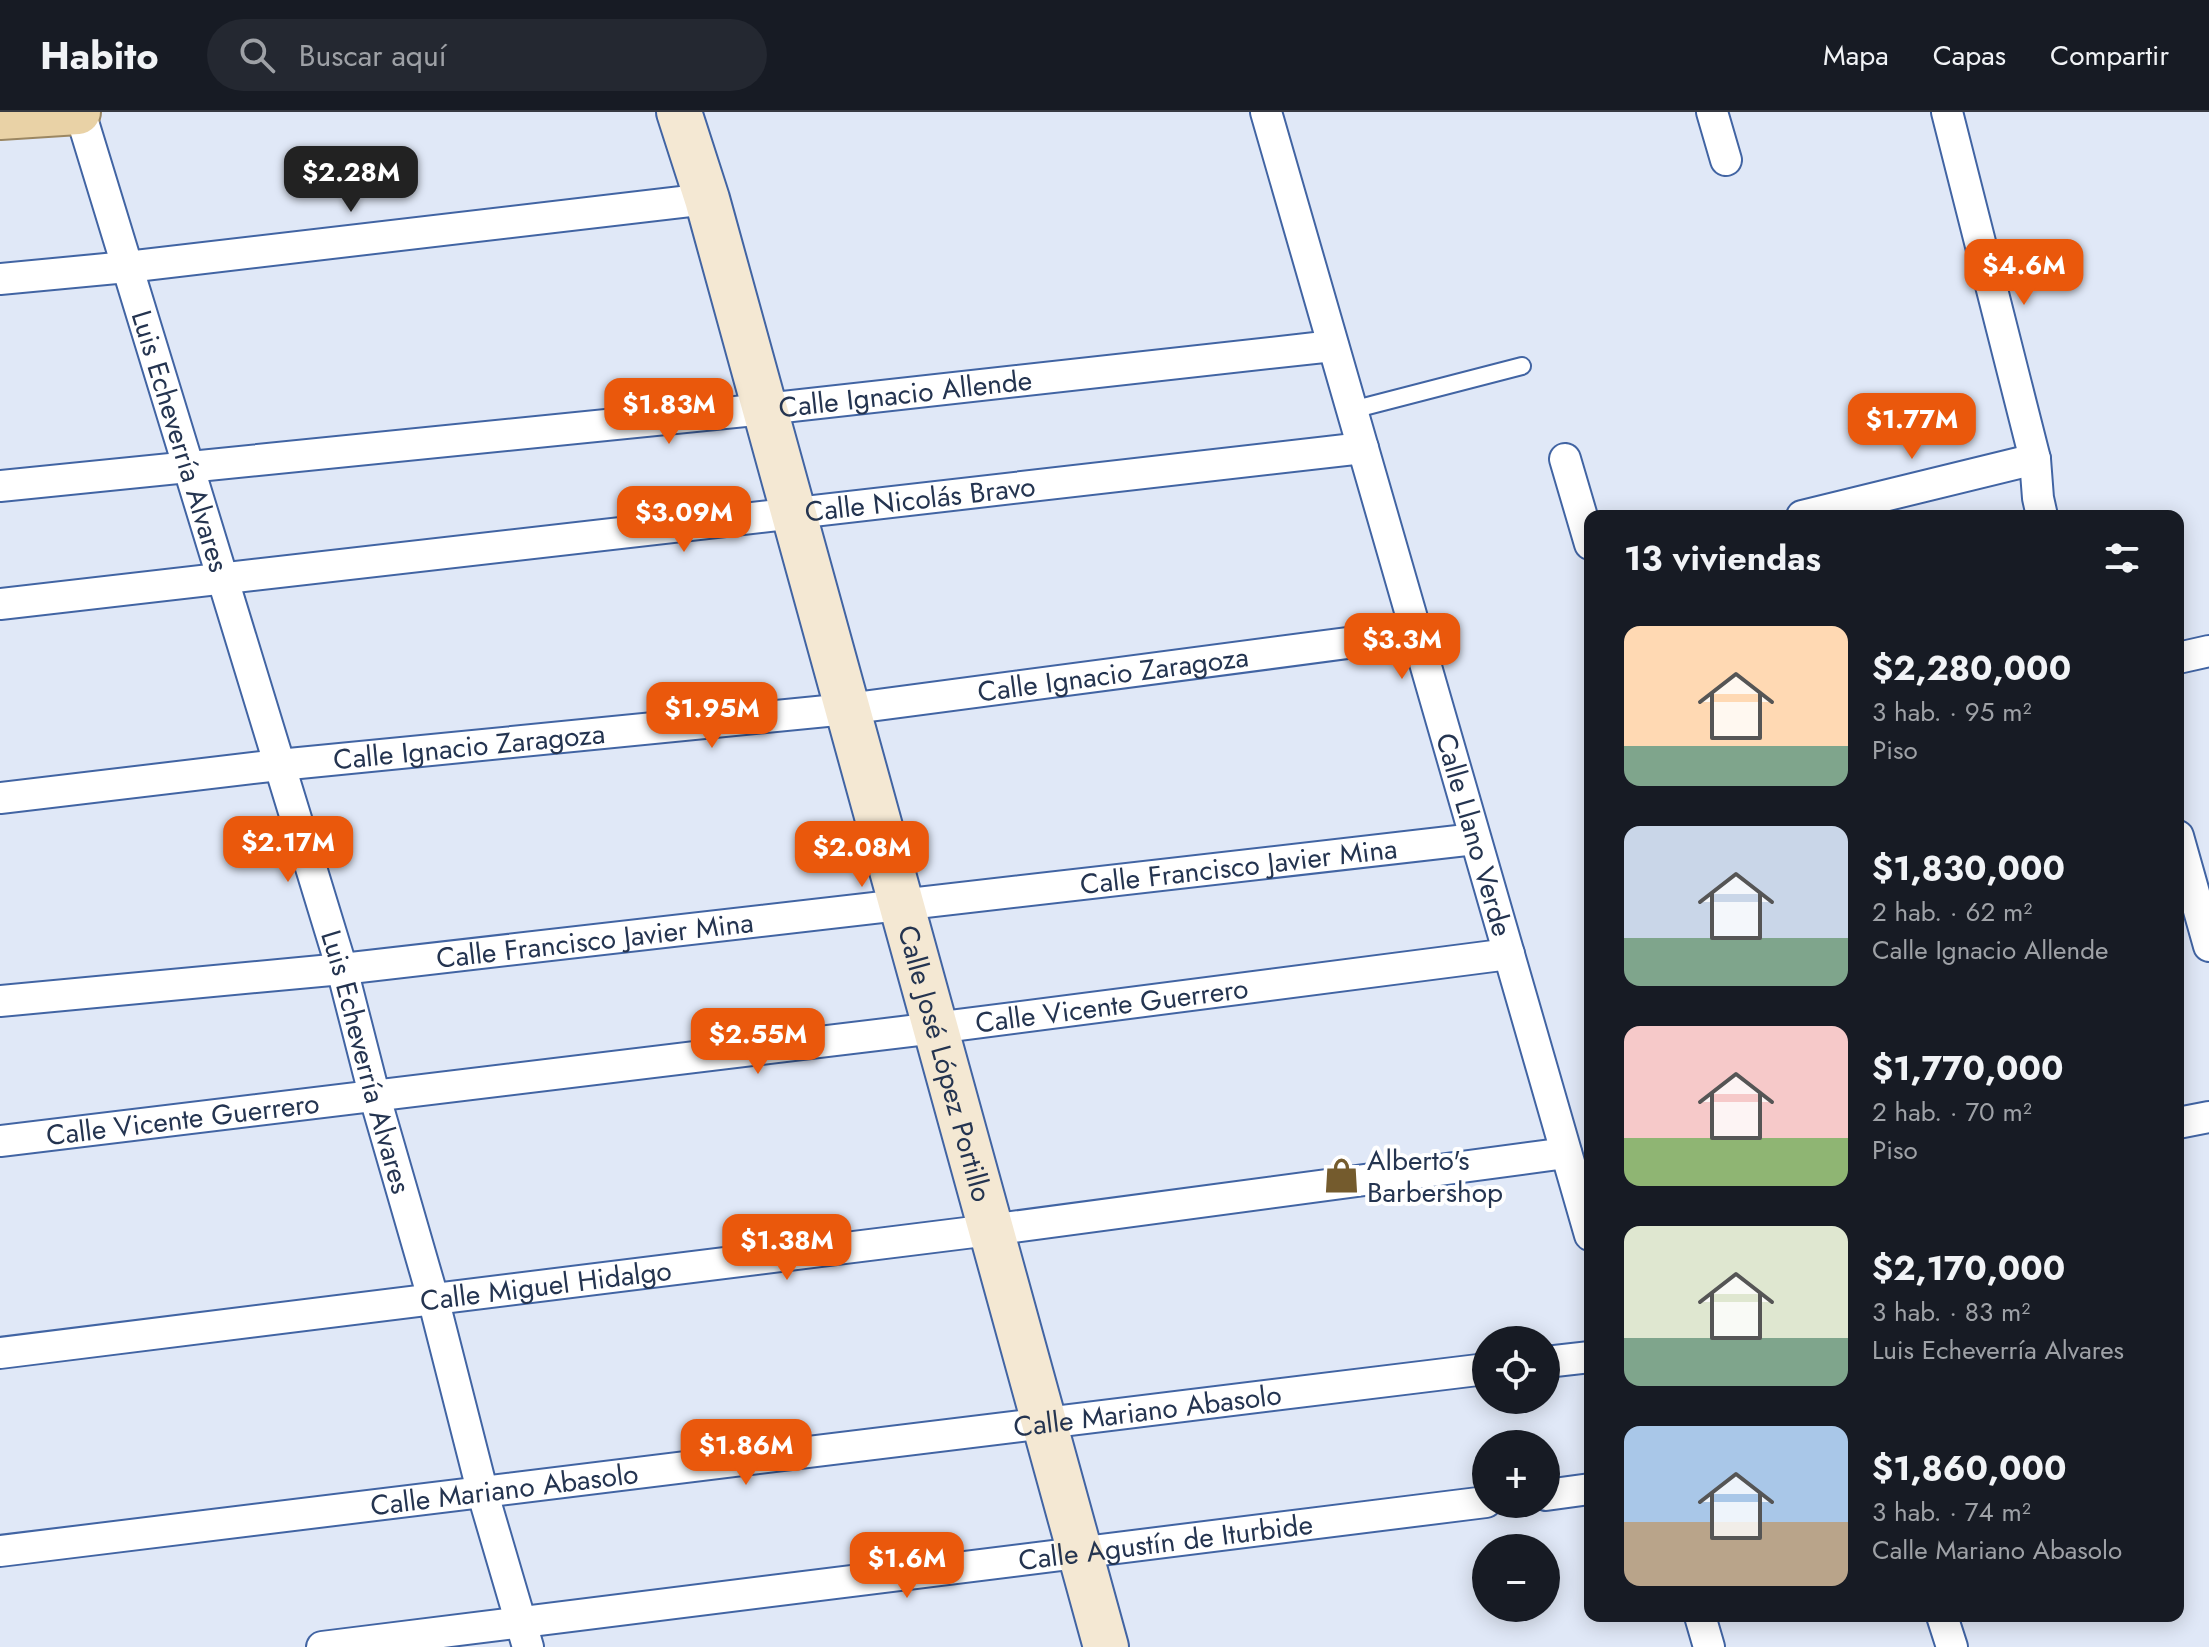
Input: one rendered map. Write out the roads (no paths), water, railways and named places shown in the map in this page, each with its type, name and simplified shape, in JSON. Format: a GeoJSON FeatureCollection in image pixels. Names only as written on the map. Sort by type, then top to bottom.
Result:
{"type":"FeatureCollection","features":[{"type":"Feature","properties":{"kind":"main road"},"geometry":{"type":"LineString","coordinates":[[2,116],[79,112]]}},
{"type":"Feature","properties":{"kind":"main road","name":"Calle José López Portillo"},"geometry":{"type":"LineString","coordinates":[[679,112],[707,199],[1106,1647]]}},
{"type":"Feature","properties":{"kind":"street","name":"Luis Echeverría Alvares"},"geometry":{"type":"LineString","coordinates":[[79,112],[342,969],[374,1094],[433,1298],[483,1494],[524,1634]]}},
{"type":"Feature","properties":{"kind":"street","name":"Calle Llano Verde"},"geometry":{"type":"LineString","coordinates":[[1266,112],[1584,1214]]}},
{"type":"Feature","properties":{"kind":"street"},"geometry":{"type":"LineString","coordinates":[[1712,112],[1726,160]]}},
{"type":"Feature","properties":{"kind":"street"},"geometry":{"type":"LineString","coordinates":[[1947,112],[2035,459],[2041,510]]}},
{"type":"Feature","properties":{"kind":"street"},"geometry":{"type":"LineString","coordinates":[[0,279],[707,199]]}},
{"type":"Feature","properties":{"kind":"street","name":"Calle Ignacio Allende"},"geometry":{"type":"LineString","coordinates":[[0,486],[765,409],[1333,346]]}},
{"type":"Feature","properties":{"kind":"street","name":"Calle Nicolás Bravo"},"geometry":{"type":"LineString","coordinates":[[0,604],[1363,448]]}},
{"type":"Feature","properties":{"kind":"street"},"geometry":{"type":"LineString","coordinates":[[1565,459],[1584,524]]}},
{"type":"Feature","properties":{"kind":"street"},"geometry":{"type":"LineString","coordinates":[[1827,510],[2035,459]]}},
{"type":"Feature","properties":{"kind":"street","name":"Calle Ignacio Zaragoza"},"geometry":{"type":"LineString","coordinates":[[0,798],[279,765],[847,709],[1416,634]]}},
{"type":"Feature","properties":{"kind":"street"},"geometry":{"type":"LineString","coordinates":[[2184,657],[2209,651]]}},
{"type":"Feature","properties":{"kind":"street","name":"Calle Francisco Javier Mina"},"geometry":{"type":"LineString","coordinates":[[0,1001],[342,969],[1475,839]]}},
{"type":"Feature","properties":{"kind":"street"},"geometry":{"type":"LineString","coordinates":[[2184,850],[2201,891],[2209,946]]}},
{"type":"Feature","properties":{"kind":"street","name":"Calle Vicente Guerrero"},"geometry":{"type":"LineString","coordinates":[[0,1141],[935,1028],[1509,954]]}},
{"type":"Feature","properties":{"kind":"street"},"geometry":{"type":"LineString","coordinates":[[2184,1122],[2209,1117]]}},
{"type":"Feature","properties":{"kind":"street","name":"Calle Miguel Hidalgo"},"geometry":{"type":"LineString","coordinates":[[0,1353],[990,1230],[1566,1153]]}},
{"type":"Feature","properties":{"kind":"street"},"geometry":{"type":"LineString","coordinates":[[1560,1360],[1584,1358]]}},
{"type":"Feature","properties":{"kind":"street","name":"Calle Mariano Abasolo"},"geometry":{"type":"LineString","coordinates":[[0,1551],[1472,1371]]}},
{"type":"Feature","properties":{"kind":"street"},"geometry":{"type":"LineString","coordinates":[[1560,1493],[1584,1490]]}},
{"type":"Feature","properties":{"kind":"street","name":"Calle Agustín de Iturbide"},"geometry":{"type":"LineString","coordinates":[[322,1647],[524,1634],[1079,1552],[1472,1504]]}},
{"type":"Feature","properties":{"kind":"street"},"geometry":{"type":"LineString","coordinates":[[1702,1622],[1709,1647]]}},
{"type":"Feature","properties":{"kind":"street"},"geometry":{"type":"LineString","coordinates":[[1944,1622],[1952,1647]]}},
{"type":"Feature","properties":{"kind":"lane"},"geometry":{"type":"LineString","coordinates":[[1352,410],[1522,366]]}},
{"type":"Feature","properties":{"kind":"place","name":"Alberto's Barbershop"},"geometry":{"type":"Point","coordinates":[1341,1176]}}]}
